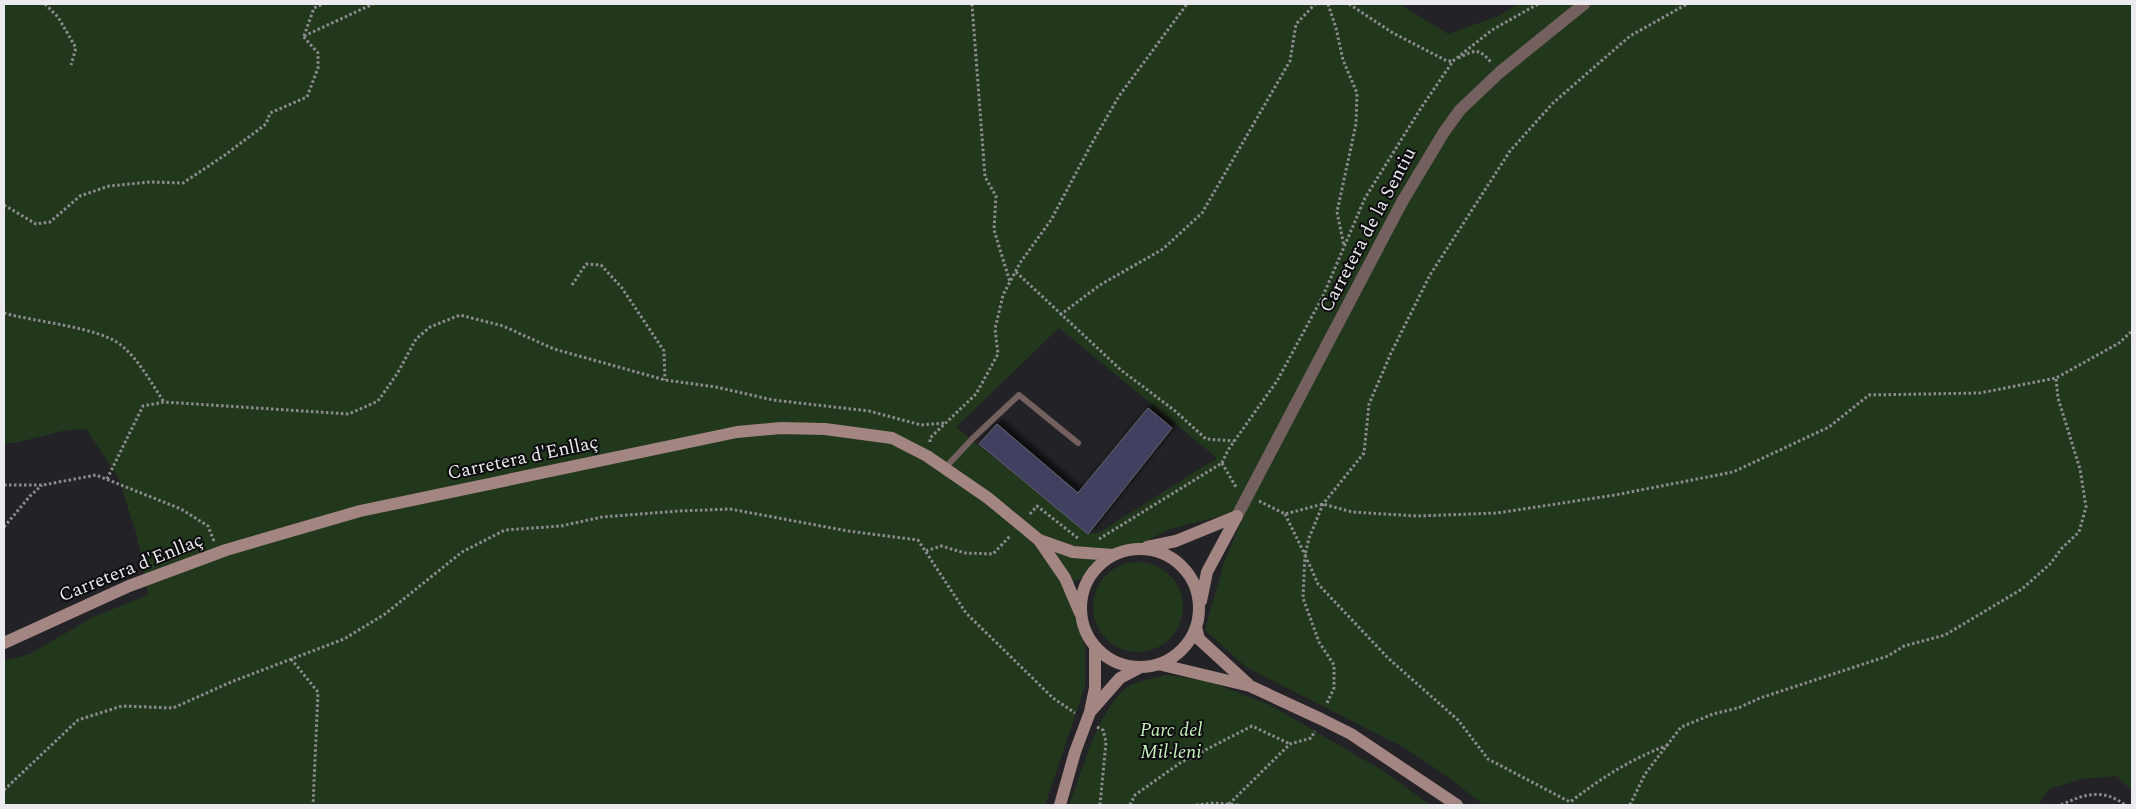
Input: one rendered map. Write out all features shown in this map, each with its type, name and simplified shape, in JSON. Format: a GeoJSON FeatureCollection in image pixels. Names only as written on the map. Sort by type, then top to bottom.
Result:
{"type":"FeatureCollection","features":[{"type":"Feature","properties":{"kind":"street","name":"Carretera de la Sentiu"},"geometry":{"type":"LineString","coordinates":[[1199,608],[1207,572],[1402,202],[1444,132],[1460,110],[1500,72],[1584,4]]}},
{"type":"Feature","properties":{"kind":"street","name":"Carretera d'Enllaç"},"geometry":{"type":"LineString","coordinates":[[4,643],[129,586],[218,553],[360,511],[737,432],[781,428],[834,430],[892,438],[931,458],[988,498],[1039,540],[1065,578],[1080,614]]}},
{"type":"Feature","properties":{"kind":"street"},"geometry":{"type":"LineString","coordinates":[[1142,548],[1160,552],[1176,560],[1189,573],[1197,590],[1199,608],[1196,628],[1187,643],[1174,656],[1158,664],[1141,667],[1124,665],[1109,658],[1095,648],[1085,632],[1080,614],[1081,596],[1088,579],[1098,565],[1113,555],[1127,550],[1176,541],[1237,516]]}},
{"type":"Feature","properties":{"kind":"street","name":"Carretera d'Enllaç"},"geometry":{"type":"LineString","coordinates":[[1039,540],[1073,552],[1113,555]]}},
{"type":"Feature","properties":{"kind":"street"},"geometry":{"type":"LineString","coordinates":[[1196,628],[1199,639],[1250,686]]}},
{"type":"Feature","properties":{"kind":"street"},"geometry":{"type":"LineString","coordinates":[[1060,805],[1095,688],[1095,648]]}},
{"type":"Feature","properties":{"kind":"street"},"geometry":{"type":"LineString","coordinates":[[1158,664],[1250,686],[1351,734],[1457,805]]}},
{"type":"Feature","properties":{"kind":"street"},"geometry":{"type":"LineString","coordinates":[[1088,716],[1120,678],[1141,667]]}},
{"type":"Feature","properties":{"kind":"lane"},"geometry":{"type":"LineString","coordinates":[[945,468],[972,439],[1020,395],[1078,443]]}},
{"type":"Feature","properties":{"kind":"path"},"geometry":{"type":"LineString","coordinates":[[45,4],[58,17],[76,48],[71,65]]}},
{"type":"Feature","properties":{"kind":"path"},"geometry":{"type":"LineString","coordinates":[[303,36],[314,8],[323,4]]}},
{"type":"Feature","properties":{"kind":"path"},"geometry":{"type":"LineString","coordinates":[[303,36],[373,4]]}},
{"type":"Feature","properties":{"kind":"path"},"geometry":{"type":"LineString","coordinates":[[972,4],[985,177],[996,196],[994,230],[1010,282]]}},
{"type":"Feature","properties":{"kind":"path"},"geometry":{"type":"LineString","coordinates":[[931,458],[930,438],[976,394],[998,354],[995,330],[1003,295],[1010,282],[1052,220],[1092,143],[1120,96],[1187,4]]}},
{"type":"Feature","properties":{"kind":"path"},"geometry":{"type":"LineString","coordinates":[[1060,315],[1100,285],[1163,249],[1202,213],[1290,61],[1296,24],[1315,4]]}},
{"type":"Feature","properties":{"kind":"path"},"geometry":{"type":"LineString","coordinates":[[1328,4],[1336,28],[1343,60],[1356,93],[1356,124],[1337,212],[1344,246]]}},
{"type":"Feature","properties":{"kind":"path"},"geometry":{"type":"LineString","coordinates":[[1349,4],[1393,33],[1447,61],[1453,61],[1470,52],[1482,52],[1500,72]]}},
{"type":"Feature","properties":{"kind":"path"},"geometry":{"type":"LineString","coordinates":[[1097,540],[1222,463],[1234,441],[1277,381],[1323,296],[1365,198],[1453,61],[1492,30],[1538,4]]}},
{"type":"Feature","properties":{"kind":"path"},"geometry":{"type":"LineString","coordinates":[[1327,703],[1334,688],[1334,665],[1320,642],[1303,598],[1305,555],[1309,538],[1323,504],[1364,453],[1369,404],[1391,353],[1430,275],[1510,151],[1553,103],[1630,36],[1688,4]]}},
{"type":"Feature","properties":{"kind":"path"},"geometry":{"type":"LineString","coordinates":[[4,205],[36,224],[50,222],[80,196],[109,186],[150,182],[183,183],[225,155],[266,124],[270,113],[306,97],[318,68],[318,53],[303,36]]}},
{"type":"Feature","properties":{"kind":"path"},"geometry":{"type":"LineString","coordinates":[[572,285],[586,264],[601,265],[622,288],[664,351],[665,380]]}},
{"type":"Feature","properties":{"kind":"path"},"geometry":{"type":"LineString","coordinates":[[1016,272],[1121,370],[1174,410],[1206,439],[1234,441]]}},
{"type":"Feature","properties":{"kind":"path"},"geometry":{"type":"LineString","coordinates":[[4,313],[22,319],[95,333],[121,344],[138,362],[164,402]]}},
{"type":"Feature","properties":{"kind":"path"},"geometry":{"type":"LineString","coordinates":[[107,479],[143,406],[164,402],[349,414],[378,401],[397,374],[416,339],[430,327],[460,315],[503,326],[554,349],[665,380],[716,387],[773,400],[869,411],[921,425],[944,423]]}},
{"type":"Feature","properties":{"kind":"path"},"geometry":{"type":"LineString","coordinates":[[1285,514],[1323,504],[1352,512],[1417,516],[1497,513],[1615,495],[1733,472],[1829,427],[1869,395],[1980,393],[2056,378],[2119,342],[2132,331]]}},
{"type":"Feature","properties":{"kind":"path"},"geometry":{"type":"LineString","coordinates":[[1630,805],[1646,774],[1681,727],[1713,714],[1738,708],[1760,698],[1888,656],[1904,646],[1945,635],[2022,590],[2050,564],[2062,548],[2079,532],[2086,507],[2080,469],[2058,398],[2056,378]]}},
{"type":"Feature","properties":{"kind":"path"},"geometry":{"type":"LineString","coordinates":[[1222,463],[1236,487],[1247,495],[1285,514],[1318,584],[1388,658],[1458,720],[1488,759],[1570,802],[1602,777],[1636,757],[1668,745]]}},
{"type":"Feature","properties":{"kind":"path"},"geometry":{"type":"LineString","coordinates":[[4,485],[43,485],[96,475],[182,509],[208,526],[218,553]]}},
{"type":"Feature","properties":{"kind":"path"},"geometry":{"type":"LineString","coordinates":[[4,527],[30,496],[43,485]]}},
{"type":"Feature","properties":{"kind":"path"},"geometry":{"type":"LineString","coordinates":[[1030,514],[1037,506],[1080,540]]}},
{"type":"Feature","properties":{"kind":"path"},"geometry":{"type":"LineString","coordinates":[[4,790],[78,720],[122,706],[173,708],[344,639],[385,614],[462,552],[505,530],[561,526],[602,517],[730,509],[848,531],[918,540],[966,613],[1053,698],[1088,716],[1103,730],[1106,742],[1100,805]]}},
{"type":"Feature","properties":{"kind":"path"},"geometry":{"type":"LineString","coordinates":[[926,551],[941,546],[965,553],[993,554],[1011,535]]}},
{"type":"Feature","properties":{"kind":"path"},"geometry":{"type":"LineString","coordinates":[[291,659],[318,692],[313,805]]}},
{"type":"Feature","properties":{"kind":"path"},"geometry":{"type":"LineString","coordinates":[[1130,805],[1135,795],[1180,763],[1252,726],[1290,744]]}},
{"type":"Feature","properties":{"kind":"path"},"geometry":{"type":"LineString","coordinates":[[1228,804],[1290,744],[1311,738],[1316,729]]}},
{"type":"Feature","properties":{"kind":"path"},"geometry":{"type":"LineString","coordinates":[[2061,805],[2094,792],[2119,800],[2125,805]]}},
{"type":"Feature","properties":{"kind":"path"},"geometry":{"type":"LineString","coordinates":[[1196,805],[1214,803],[1239,805]]}},
{"type":"Feature","properties":{"kind":"green space"},"geometry":{"type":"Polygon","coordinates":[[[4,4],[1400,4],[1448,34],[1501,15],[1518,4],[2132,4],[2132,791],[2117,776],[2082,779],[2050,789],[2038,805],[1484,805],[1448,777],[1405,748],[1246,667],[1205,630],[1224,562],[1247,509],[1167,530],[1065,587],[1085,647],[1085,686],[1045,805],[4,805],[4,661],[30,654],[93,617],[148,595],[137,536],[118,477],[86,429],[62,431],[15,443],[4,443],[4,4]],[[1059,328],[956,427],[1088,534],[1100,532],[1217,458],[1059,328]]]}},
{"type":"Feature","properties":{"kind":"green space"},"geometry":{"type":"Polygon","coordinates":[[[1138,562],[1155,566],[1170,575],[1179,590],[1183,607],[1179,624],[1170,639],[1155,648],[1138,652],[1121,648],[1106,639],[1097,624],[1093,607],[1097,590],[1106,575],[1121,566],[1138,562]]]}},
{"type":"Feature","properties":{"kind":"green space","name":"Parc del Mil·leni"},"geometry":{"type":"Polygon","coordinates":[[[1166,675],[1206,680],[1270,705],[1385,772],[1430,805],[1069,805],[1099,726],[1116,698],[1129,686],[1166,675]]]}},
{"type":"Feature","properties":{"kind":"building"},"geometry":{"type":"Polygon","coordinates":[[[1148,408],[1172,428],[1088,534],[979,444],[997,424],[1078,493],[1148,408]]]}}]}
